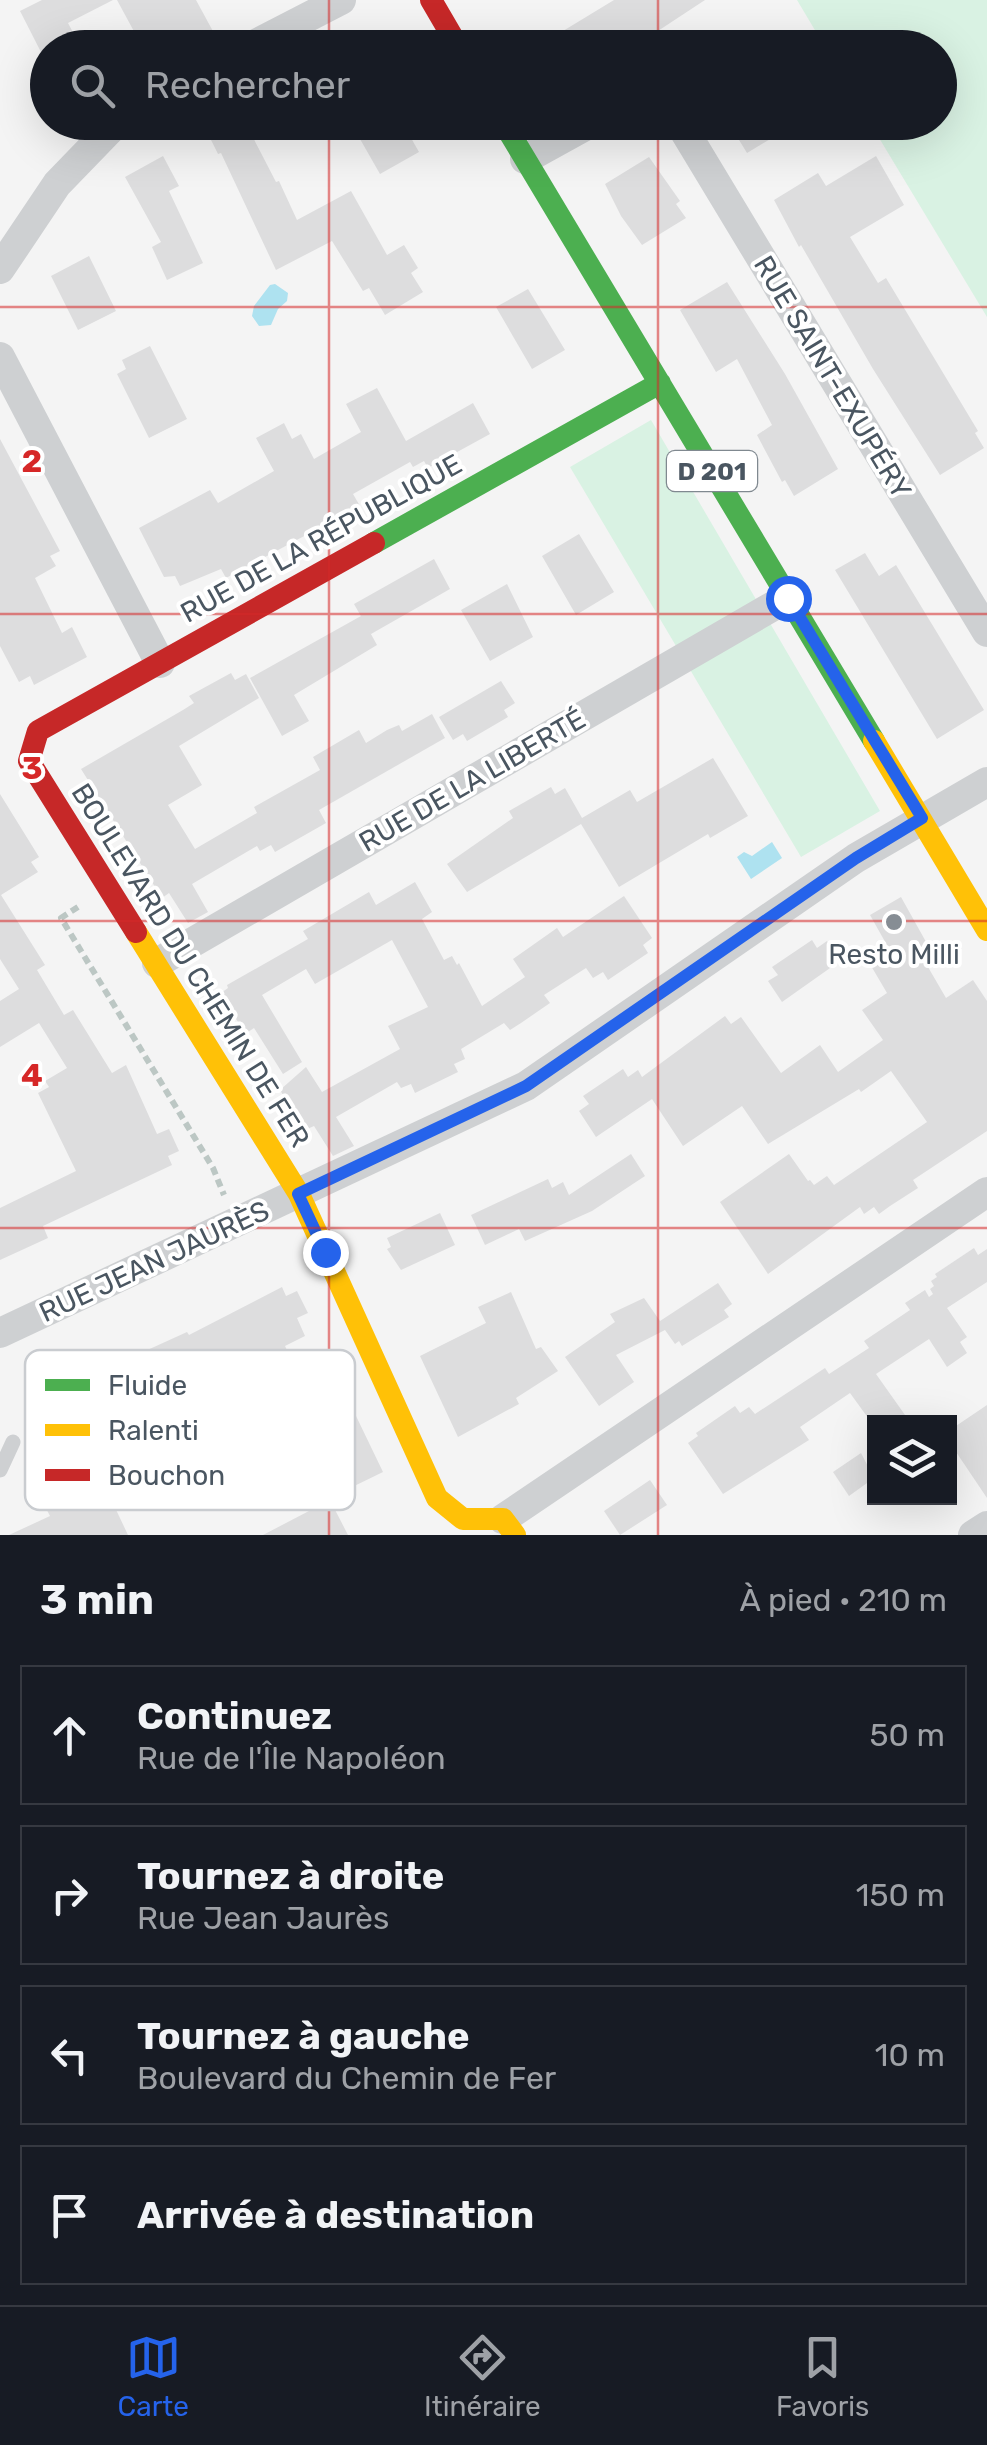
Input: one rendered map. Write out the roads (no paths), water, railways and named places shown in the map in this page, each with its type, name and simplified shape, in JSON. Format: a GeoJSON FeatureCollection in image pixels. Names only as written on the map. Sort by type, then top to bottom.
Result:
{"type":"FeatureCollection","features":[{"type":"Feature","properties":{"kind":"street"},"geometry":{"type":"LineString","coordinates":[[283,30],[341,0]]}},
{"type":"Feature","properties":{"kind":"street"},"geometry":{"type":"LineString","coordinates":[[431,0],[448,30]]}},
{"type":"Feature","properties":{"kind":"street"},"geometry":{"type":"LineString","coordinates":[[0,269],[57,184],[100,140]]}},
{"type":"Feature","properties":{"kind":"street","name":"D 201"},"geometry":{"type":"LineString","coordinates":[[513,140],[987,930]]}},
{"type":"Feature","properties":{"kind":"street"},"geometry":{"type":"LineString","coordinates":[[524,159],[559,140]]}},
{"type":"Feature","properties":{"kind":"street","name":"RUE SAINT-EXUPÉRY"},"geometry":{"type":"LineString","coordinates":[[690,140],[987,632]]}},
{"type":"Feature","properties":{"kind":"street"},"geometry":{"type":"LineString","coordinates":[[0,356],[160,663]]}},
{"type":"Feature","properties":{"kind":"street","name":"RUE DE LA RÉPUBLIQUE"},"geometry":{"type":"LineString","coordinates":[[28,761],[38,732],[660,382]]}},
{"type":"Feature","properties":{"kind":"street","name":"RUE DE LA LIBERTÉ"},"geometry":{"type":"LineString","coordinates":[[157,963],[788,598]]}},
{"type":"Feature","properties":{"kind":"street","name":"BOULEVARD DU CHEMIN DE FER"},"geometry":{"type":"LineString","coordinates":[[28,761],[298,1194],[437,1498],[463,1519],[509,1527]]}},
{"type":"Feature","properties":{"kind":"street","name":"RUE JEAN JAURÈS"},"geometry":{"type":"LineString","coordinates":[[0,1332],[526,1086],[856,858],[987,782]]}},
{"type":"Feature","properties":{"kind":"street"},"geometry":{"type":"LineString","coordinates":[[509,1527],[987,1192]]}},
{"type":"Feature","properties":{"kind":"street"},"geometry":{"type":"LineString","coordinates":[[973,1535],[987,1526]]}},
{"type":"Feature","properties":{"kind":"lane"},"geometry":{"type":"LineString","coordinates":[[0,1470],[13,1442]]}},
{"type":"Feature","properties":{"kind":"water"},"geometry":{"type":"Polygon","coordinates":[[[275,284],[288,293],[287,301],[278,309],[271,325],[259,326],[252,316],[254,306],[275,284]]]}},
{"type":"Feature","properties":{"kind":"water"},"geometry":{"type":"Polygon","coordinates":[[[772,842],[782,858],[751,879],[737,857],[744,852],[752,856],[772,842]]]}},
{"type":"Feature","properties":{"kind":"place","name":"Resto Milli"},"geometry":{"type":"Point","coordinates":[894,922]}}]}
